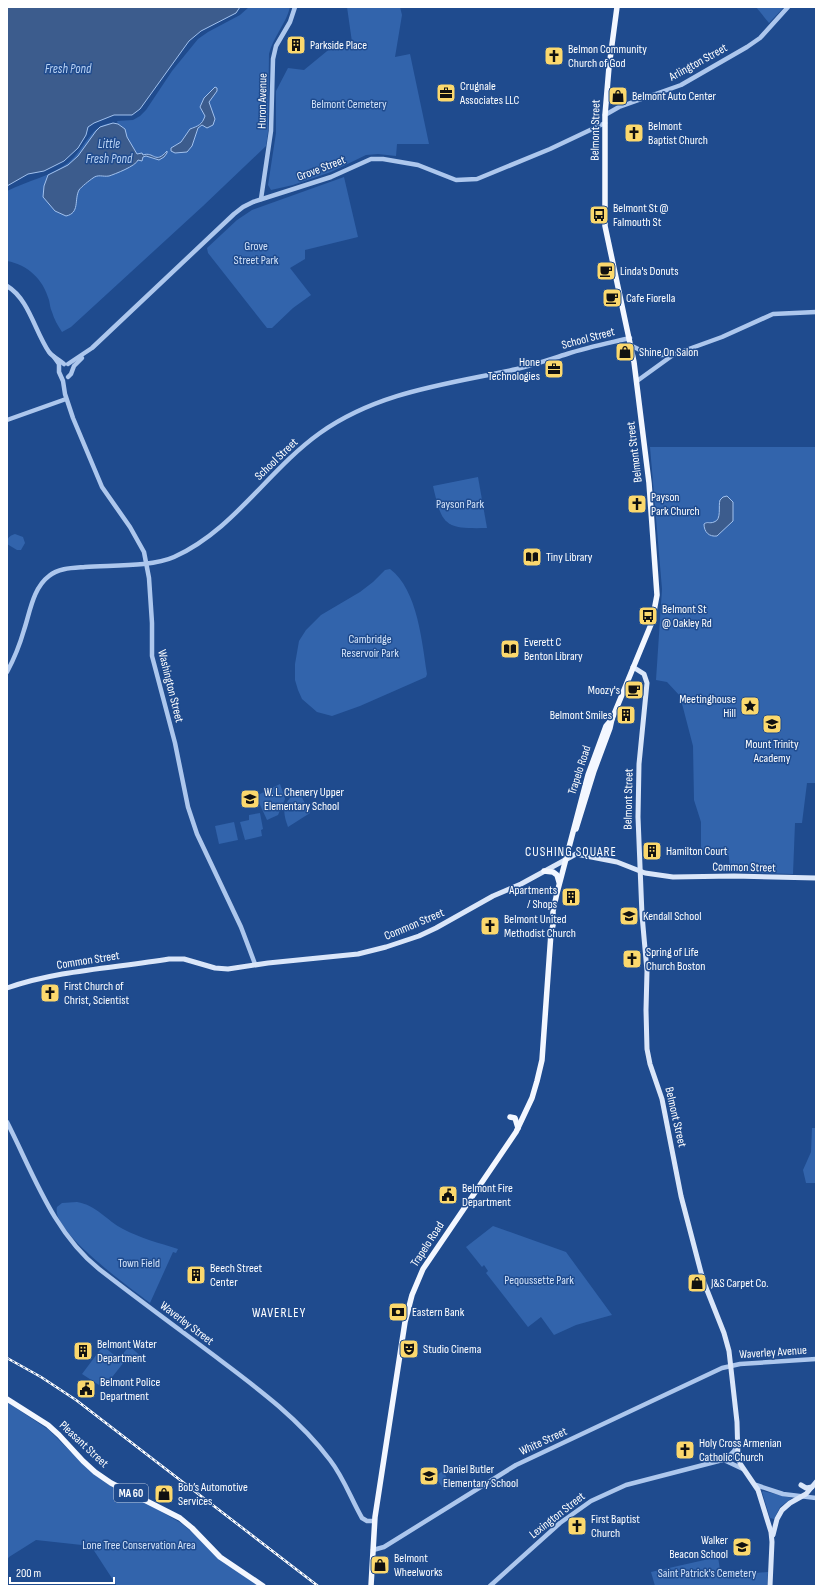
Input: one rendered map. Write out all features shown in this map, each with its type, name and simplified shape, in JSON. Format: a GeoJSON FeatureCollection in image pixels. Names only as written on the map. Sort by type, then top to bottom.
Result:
{"type":"FeatureCollection","features":[{"type":"Feature","properties":{"kind":"main road","name":"Belmont Street"},"geometry":{"type":"LineString","coordinates":[[617,7],[609,68],[605,115],[605,226],[632,346],[637,380],[649,483],[657,590],[652,622],[633,667],[644,674],[647,683],[638,779],[639,871],[647,967],[646,1010],[648,1057],[662,1098],[682,1196],[701,1273],[726,1339],[737,1417],[738,1458]]}},
{"type":"Feature","properties":{"kind":"main road","name":"Trapelo Road"},"geometry":{"type":"LineString","coordinates":[[371,1586],[374,1521],[405,1322],[412,1294],[429,1258],[518,1128],[532,1098],[541,1066],[553,911],[559,883],[574,830],[579,823],[592,776],[612,719],[633,667]]}},
{"type":"Feature","properties":{"kind":"main road","name":"Common Street"},"geometry":{"type":"LineString","coordinates":[[7,988],[26,982],[63,974],[169,959],[184,959],[221,970],[255,964],[358,954],[386,947],[432,930],[481,902],[574,855],[581,854],[620,863],[647,874],[679,878],[734,876],[816,878]]}},
{"type":"Feature","properties":{"kind":"main road"},"geometry":{"type":"LineString","coordinates":[[544,871],[554,873],[558,877],[559,883]]}},
{"type":"Feature","properties":{"kind":"main road"},"geometry":{"type":"LineString","coordinates":[[510,1117],[516,1119],[518,1128]]}},
{"type":"Feature","properties":{"kind":"main road","name":"Pleasant Street"},"geometry":{"type":"LineString","coordinates":[[7,1399],[48,1425],[82,1461],[95,1472],[112,1483],[180,1518],[192,1528],[217,1555],[262,1586]]}},
{"type":"Feature","properties":{"kind":"main road"},"geometry":{"type":"LineString","coordinates":[[738,1458],[756,1485],[767,1517],[772,1540]]}},
{"type":"Feature","properties":{"kind":"main road"},"geometry":{"type":"LineString","coordinates":[[770,1586],[772,1540],[776,1522],[781,1512],[788,1504],[808,1493],[815,1487],[816,1482]]}},
{"type":"Feature","properties":{"kind":"main road"},"geometry":{"type":"LineString","coordinates":[[801,1485],[806,1488],[815,1487]]}},
{"type":"Feature","properties":{"kind":"street","name":"Huron Avenue"},"geometry":{"type":"LineString","coordinates":[[261,199],[272,131],[273,59],[276,46],[290,22],[295,7]]}},
{"type":"Feature","properties":{"kind":"street","name":"Arlington Street"},"geometry":{"type":"LineString","coordinates":[[605,115],[619,107],[681,85],[727,59],[760,38],[788,7]]}},
{"type":"Feature","properties":{"kind":"street","name":"Grove Street"},"geometry":{"type":"LineString","coordinates":[[72,370],[86,352],[234,214],[246,205],[331,177],[373,159],[383,159],[421,165],[448,178],[456,180],[477,179],[546,151],[605,123]]}},
{"type":"Feature","properties":{"kind":"street"},"geometry":{"type":"LineString","coordinates":[[7,286],[18,294],[49,352],[72,370],[68,377],[61,376],[54,357]]}},
{"type":"Feature","properties":{"kind":"street","name":"School Street"},"geometry":{"type":"LineString","coordinates":[[637,380],[675,354],[722,337],[773,314],[816,312]]}},
{"type":"Feature","properties":{"kind":"street","name":"School Street"},"geometry":{"type":"LineString","coordinates":[[7,672],[38,590],[50,575],[61,569],[147,563],[167,560],[203,540],[224,524],[304,445],[332,426],[386,400],[410,391],[519,369],[584,348],[630,338]]}},
{"type":"Feature","properties":{"kind":"street","name":"School Street"},"geometry":{"type":"LineString","coordinates":[[632,346],[646,353],[662,355],[675,354]]}},
{"type":"Feature","properties":{"kind":"street","name":"Grove Street"},"geometry":{"type":"LineString","coordinates":[[66,364],[86,352]]}},
{"type":"Feature","properties":{"kind":"street"},"geometry":{"type":"LineString","coordinates":[[59,368],[66,364]]}},
{"type":"Feature","properties":{"kind":"street","name":"Washington Street"},"geometry":{"type":"LineString","coordinates":[[61,376],[66,397],[78,433],[102,487],[136,536],[144,552],[147,563],[152,623],[152,656],[175,743],[188,807],[197,834],[240,927],[255,964]]}},
{"type":"Feature","properties":{"kind":"street","name":"Washington Street"},"geometry":{"type":"LineString","coordinates":[[66,397],[68,377]]}},
{"type":"Feature","properties":{"kind":"street"},"geometry":{"type":"LineString","coordinates":[[7,420],[66,397]]}},
{"type":"Feature","properties":{"kind":"street","name":"Waverley Street"},"geometry":{"type":"LineString","coordinates":[[7,1122],[53,1214],[79,1250],[99,1269],[242,1377],[291,1417],[310,1436],[331,1461],[344,1481],[362,1518],[367,1521],[374,1521]]}},
{"type":"Feature","properties":{"kind":"street","name":"Waverley Avenue"},"geometry":{"type":"LineString","coordinates":[[731,1366],[816,1359]]}},
{"type":"Feature","properties":{"kind":"street","name":"White Street"},"geometry":{"type":"LineString","coordinates":[[373,1550],[384,1547],[420,1526],[516,1465],[722,1368],[731,1366]]}},
{"type":"Feature","properties":{"kind":"street"},"geometry":{"type":"LineString","coordinates":[[738,1444],[733,1453],[726,1460],[746,1472]]}},
{"type":"Feature","properties":{"kind":"street","name":"Lexington Street"},"geometry":{"type":"LineString","coordinates":[[490,1586],[557,1525],[591,1501],[626,1485],[738,1458]]}},
{"type":"Feature","properties":{"kind":"street"},"geometry":{"type":"LineString","coordinates":[[756,1485],[778,1493],[816,1498]]}},
{"type":"Feature","properties":{"kind":"green space"},"geometry":{"type":"Polygon","coordinates":[[[249,7],[290,7],[286,19],[273,42],[269,54],[268,132],[266,146],[71,327],[62,332],[54,317],[46,292],[39,279],[22,266],[7,261],[7,191],[47,175],[62,167],[75,156],[90,136],[102,126],[109,123],[118,124],[117,121],[133,120],[140,116],[146,110],[172,71],[198,39],[240,15],[249,7]]]}},
{"type":"Feature","properties":{"kind":"green space","name":"Belmont Cemetery"},"geometry":{"type":"Polygon","coordinates":[[[347,7],[400,7],[402,15],[395,57],[410,54],[429,144],[397,144],[396,156],[378,154],[366,155],[331,172],[293,185],[271,190],[268,185],[276,133],[276,91],[288,68],[304,70],[332,47],[353,49],[347,7]]]}},
{"type":"Feature","properties":{"kind":"green space"},"geometry":{"type":"Polygon","coordinates":[[[756,7],[784,7],[769,23],[756,7]]]}},
{"type":"Feature","properties":{"kind":"green space","name":"Grove Street Park"},"geometry":{"type":"Polygon","coordinates":[[[344,177],[358,237],[305,250],[305,259],[290,268],[311,295],[293,308],[272,328],[267,328],[208,253],[207,248],[237,220],[252,210],[344,177]]]}},
{"type":"Feature","properties":{"kind":"green space"},"geometry":{"type":"Polygon","coordinates":[[[650,447],[816,447],[816,783],[807,783],[802,823],[795,823],[793,874],[730,872],[729,856],[701,855],[701,822],[694,800],[693,746],[680,696],[667,682],[656,680],[662,589],[650,447]]]}},
{"type":"Feature","properties":{"kind":"green space","name":"Payson Park"},"geometry":{"type":"Polygon","coordinates":[[[478,477],[487,528],[454,526],[443,517],[439,510],[433,486],[478,477]]]}},
{"type":"Feature","properties":{"kind":"green space"},"geometry":{"type":"Polygon","coordinates":[[[15,534],[23,537],[25,543],[21,550],[17,550],[7,544],[7,540],[15,534]]]}},
{"type":"Feature","properties":{"kind":"green space","name":"Cambridge Reservoir Park"},"geometry":{"type":"Polygon","coordinates":[[[390,569],[399,578],[413,603],[420,633],[427,674],[426,677],[360,706],[332,716],[317,712],[302,699],[295,680],[295,664],[299,641],[306,630],[321,615],[360,592],[385,570],[390,569]]]}},
{"type":"Feature","properties":{"kind":"green space"},"geometry":{"type":"Polygon","coordinates":[[[280,784],[285,799],[278,815],[267,820],[256,796],[280,784]]]}},
{"type":"Feature","properties":{"kind":"green space"},"geometry":{"type":"Polygon","coordinates":[[[298,790],[310,813],[288,827],[284,810],[285,806],[298,790]]]}},
{"type":"Feature","properties":{"kind":"green space"},"geometry":{"type":"Polygon","coordinates":[[[260,813],[263,829],[261,830],[262,836],[245,840],[240,822],[249,820],[249,815],[260,813]]]}},
{"type":"Feature","properties":{"kind":"green space"},"geometry":{"type":"Polygon","coordinates":[[[234,822],[238,840],[219,844],[215,826],[234,822]]]}},
{"type":"Feature","properties":{"kind":"green space"},"geometry":{"type":"Polygon","coordinates":[[[812,1128],[816,1128],[816,1183],[806,1183],[803,1170],[811,1152],[812,1128]]]}},
{"type":"Feature","properties":{"kind":"green space","name":"Town Field"},"geometry":{"type":"Polygon","coordinates":[[[77,1202],[90,1206],[129,1232],[178,1249],[176,1253],[173,1252],[150,1303],[94,1259],[66,1230],[58,1217],[57,1207],[62,1203],[77,1202]]]}},
{"type":"Feature","properties":{"kind":"green space","name":"Peqoussette Park"},"geometry":{"type":"Polygon","coordinates":[[[493,1226],[566,1252],[612,1315],[576,1325],[554,1335],[541,1317],[528,1327],[486,1273],[488,1271],[484,1265],[482,1267],[466,1247],[493,1226]]]}},
{"type":"Feature","properties":{"kind":"green space"},"geometry":{"type":"Polygon","coordinates":[[[103,1346],[119,1359],[129,1346],[142,1357],[136,1364],[128,1357],[109,1381],[106,1378],[99,1385],[82,1374],[103,1346]]]}},
{"type":"Feature","properties":{"kind":"green space","name":"Lone Tree Conservation Area"},"geometry":{"type":"Polygon","coordinates":[[[7,1402],[49,1430],[89,1470],[181,1523],[216,1556],[258,1586],[117,1586],[91,1546],[36,1540],[9,1557],[7,1560],[7,1402]]]}},
{"type":"Feature","properties":{"kind":"green space"},"geometry":{"type":"Polygon","coordinates":[[[443,1471],[451,1485],[444,1490],[435,1476],[443,1471]]]}},
{"type":"Feature","properties":{"kind":"green space"},"geometry":{"type":"Polygon","coordinates":[[[762,1492],[792,1498],[780,1507],[774,1519],[770,1518],[762,1492]]]}},
{"type":"Feature","properties":{"kind":"green space","name":"Saint Patrick's Cemetery"},"geometry":{"type":"Polygon","coordinates":[[[718,1557],[721,1576],[768,1572],[767,1586],[655,1586],[651,1572],[718,1557]]]}},
{"type":"Feature","properties":{"kind":"water","name":"Fresh Pond"},"geometry":{"type":"Polygon","coordinates":[[[7,7],[240,7],[236,13],[201,31],[189,41],[140,109],[132,115],[114,115],[94,123],[88,127],[86,135],[78,148],[64,161],[44,171],[28,174],[7,186],[7,7]]]}},
{"type":"Feature","properties":{"kind":"water"},"geometry":{"type":"Polygon","coordinates":[[[215,87],[217,88],[217,91],[209,102],[215,119],[213,125],[207,128],[202,125],[198,128],[192,146],[187,152],[175,153],[171,151],[171,148],[181,142],[190,129],[203,121],[205,116],[200,107],[204,98],[215,87]]]}},
{"type":"Feature","properties":{"kind":"water","name":"Little Fresh Pond"},"geometry":{"type":"Polygon","coordinates":[[[113,123],[118,124],[125,129],[127,137],[137,154],[142,153],[143,155],[147,154],[160,157],[167,151],[167,153],[159,160],[146,156],[143,157],[142,161],[138,160],[130,167],[116,174],[95,177],[79,190],[76,206],[73,212],[66,216],[55,211],[43,197],[44,186],[48,175],[68,165],[78,156],[100,127],[113,123]]]}},
{"type":"Feature","properties":{"kind":"water"},"geometry":{"type":"Polygon","coordinates":[[[727,496],[733,502],[733,521],[717,536],[709,535],[704,524],[712,523],[718,519],[720,500],[727,496]]]}},
{"type":"Feature","properties":{"kind":"railway"},"geometry":{"type":"LineString","coordinates":[[7,1358],[41,1377],[76,1400],[318,1586]]}},
{"type":"Feature","properties":{"kind":"place","name":"Parkside Place"},"geometry":{"type":"Point","coordinates":[296,45]}},
{"type":"Feature","properties":{"kind":"place","name":"Belmon Community Church of God"},"geometry":{"type":"Point","coordinates":[554,56]}},
{"type":"Feature","properties":{"kind":"place","name":"Crugnale Associates LLC"},"geometry":{"type":"Point","coordinates":[446,93]}},
{"type":"Feature","properties":{"kind":"place","name":"Belmont Auto Center"},"geometry":{"type":"Point","coordinates":[618,96]}},
{"type":"Feature","properties":{"kind":"place","name":"Belmont Baptist Church"},"geometry":{"type":"Point","coordinates":[634,133]}},
{"type":"Feature","properties":{"kind":"place","name":"Belmont St @ Falmouth St"},"geometry":{"type":"Point","coordinates":[599,215]}},
{"type":"Feature","properties":{"kind":"place","name":"Linda's Donuts"},"geometry":{"type":"Point","coordinates":[606,271]}},
{"type":"Feature","properties":{"kind":"place","name":"Cafe Fiorella"},"geometry":{"type":"Point","coordinates":[612,298]}},
{"type":"Feature","properties":{"kind":"place","name":"Shine On Salon"},"geometry":{"type":"Point","coordinates":[625,352]}},
{"type":"Feature","properties":{"kind":"place","name":"Hone Technologies"},"geometry":{"type":"Point","coordinates":[554,369]}},
{"type":"Feature","properties":{"kind":"place","name":"Payson Park Church"},"geometry":{"type":"Point","coordinates":[637,504]}},
{"type":"Feature","properties":{"kind":"place","name":"Tiny Library"},"geometry":{"type":"Point","coordinates":[532,557]}},
{"type":"Feature","properties":{"kind":"place","name":"Belmont St @ Oakley Rd"},"geometry":{"type":"Point","coordinates":[648,616]}},
{"type":"Feature","properties":{"kind":"place","name":"Everett C Benton Library"},"geometry":{"type":"Point","coordinates":[510,649]}},
{"type":"Feature","properties":{"kind":"place","name":"Moozy's"},"geometry":{"type":"Point","coordinates":[634,690]}},
{"type":"Feature","properties":{"kind":"place","name":"Meetinghouse Hill"},"geometry":{"type":"Point","coordinates":[750,706]}},
{"type":"Feature","properties":{"kind":"place","name":"Belmont Smiles"},"geometry":{"type":"Point","coordinates":[626,715]}},
{"type":"Feature","properties":{"kind":"place","name":"Mount Trinity Academy"},"geometry":{"type":"Point","coordinates":[772,724]}},
{"type":"Feature","properties":{"kind":"place","name":"W. L. Chenery Upper Elementary School"},"geometry":{"type":"Point","coordinates":[250,799]}},
{"type":"Feature","properties":{"kind":"place","name":"Hamilton Court"},"geometry":{"type":"Point","coordinates":[652,851]}},
{"type":"Feature","properties":{"kind":"place","name":"Apartments / Shops"},"geometry":{"type":"Point","coordinates":[571,897]}},
{"type":"Feature","properties":{"kind":"place","name":"Kendall School"},"geometry":{"type":"Point","coordinates":[629,916]}},
{"type":"Feature","properties":{"kind":"place","name":"Belmont United Methodist Church"},"geometry":{"type":"Point","coordinates":[490,926]}},
{"type":"Feature","properties":{"kind":"place","name":"Spring of Life Church Boston"},"geometry":{"type":"Point","coordinates":[632,959]}},
{"type":"Feature","properties":{"kind":"place","name":"First Church of Christ, Scientist"},"geometry":{"type":"Point","coordinates":[50,993]}},
{"type":"Feature","properties":{"kind":"place","name":"Belmont Fire Department"},"geometry":{"type":"Point","coordinates":[448,1195]}},
{"type":"Feature","properties":{"kind":"place","name":"Beech Street Center"},"geometry":{"type":"Point","coordinates":[196,1275]}},
{"type":"Feature","properties":{"kind":"place","name":"J&S Carpet Co."},"geometry":{"type":"Point","coordinates":[697,1283]}},
{"type":"Feature","properties":{"kind":"place","name":"Eastern Bank"},"geometry":{"type":"Point","coordinates":[398,1312]}},
{"type":"Feature","properties":{"kind":"place","name":"Studio Cinema"},"geometry":{"type":"Point","coordinates":[409,1349]}},
{"type":"Feature","properties":{"kind":"place","name":"Belmont Water Department"},"geometry":{"type":"Point","coordinates":[83,1351]}},
{"type":"Feature","properties":{"kind":"place","name":"Belmont Police Department"},"geometry":{"type":"Point","coordinates":[86,1389]}},
{"type":"Feature","properties":{"kind":"place","name":"Holy Cross Armenian Catholic Church"},"geometry":{"type":"Point","coordinates":[685,1450]}},
{"type":"Feature","properties":{"kind":"place","name":"Daniel Butler Elementary School"},"geometry":{"type":"Point","coordinates":[429,1476]}},
{"type":"Feature","properties":{"kind":"place","name":"Bob’s Automotive Services"},"geometry":{"type":"Point","coordinates":[164,1494]}},
{"type":"Feature","properties":{"kind":"place","name":"First Baptist Church"},"geometry":{"type":"Point","coordinates":[577,1526]}},
{"type":"Feature","properties":{"kind":"place","name":"Walker Beacon School"},"geometry":{"type":"Point","coordinates":[742,1547]}},
{"type":"Feature","properties":{"kind":"place","name":"Belmont Wheelworks"},"geometry":{"type":"Point","coordinates":[380,1565]}},
{"type":"Feature","properties":{"kind":"district","name":"CUSHING SQUARE"},"geometry":{"type":"Point","coordinates":[571,851]}},
{"type":"Feature","properties":{"kind":"district","name":"WAVERLEY"},"geometry":{"type":"Point","coordinates":[279,1312]}}]}
